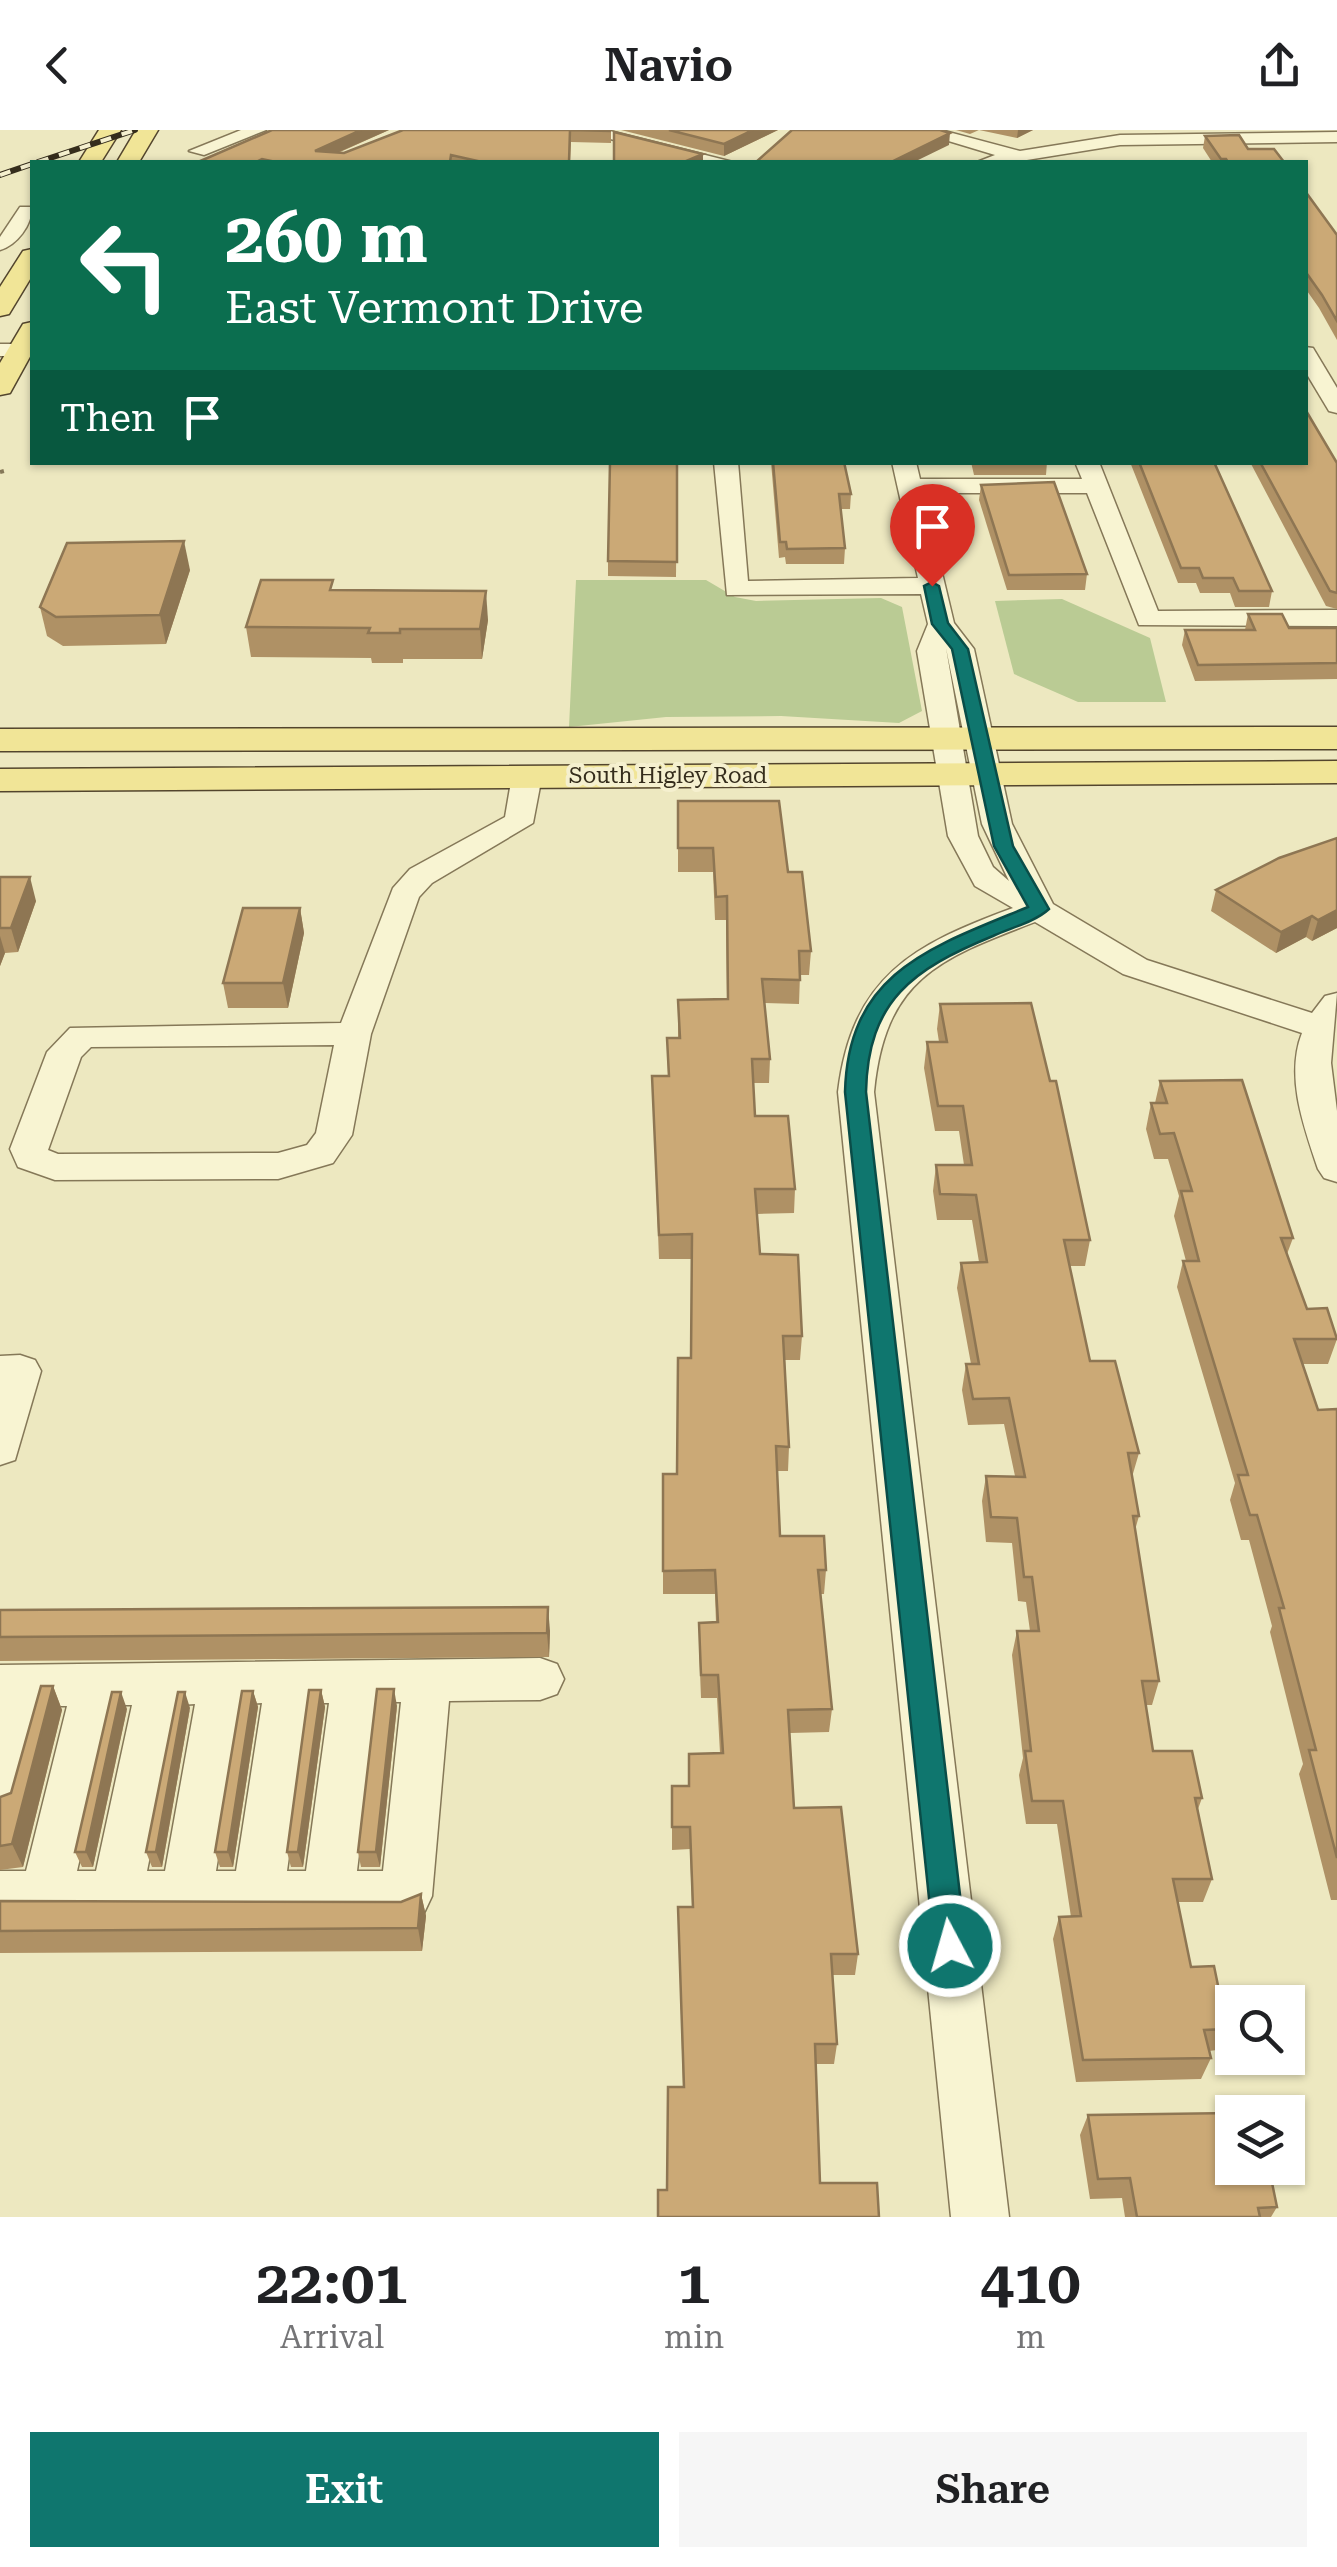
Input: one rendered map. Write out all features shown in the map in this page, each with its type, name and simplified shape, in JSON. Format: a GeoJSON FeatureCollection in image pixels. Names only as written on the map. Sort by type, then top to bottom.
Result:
{"type":"FeatureCollection","features":[{"type":"Feature","properties":{"kind":"main road"},"geometry":{"type":"LineString","coordinates":[[91,160],[110,130]]}},
{"type":"Feature","properties":{"kind":"main road"},"geometry":{"type":"LineString","coordinates":[[129,160],[147,130]]}},
{"type":"Feature","properties":{"kind":"main road"},"geometry":{"type":"LineString","coordinates":[[0,308],[30,259]]}},
{"type":"Feature","properties":{"kind":"main road"},"geometry":{"type":"LineString","coordinates":[[0,387],[22,345]]}},
{"type":"Feature","properties":{"kind":"main road","name":"South Higley Road"},"geometry":{"type":"LineString","coordinates":[[0,780],[527,776],[1337,738]]}},
{"type":"Feature","properties":{"kind":"main road","name":"South Higley Road"},"geometry":{"type":"LineString","coordinates":[[0,740],[518,740],[1337,772]]}},
{"type":"Feature","properties":{"kind":"main road"},"geometry":{"type":"LineString","coordinates":[[518,740],[527,776]]}},
{"type":"Feature","properties":{"kind":"street"},"geometry":{"type":"LineString","coordinates":[[198,151],[257,130]]}},
{"type":"Feature","properties":{"kind":"street"},"geometry":{"type":"LineString","coordinates":[[583,130],[715,160]]}},
{"type":"Feature","properties":{"kind":"street"},"geometry":{"type":"LineString","coordinates":[[921,130],[1015,155]]}},
{"type":"Feature","properties":{"kind":"street"},"geometry":{"type":"LineString","coordinates":[[994,160],[1094,142],[1258,133],[1337,137]]}},
{"type":"Feature","properties":{"kind":"street"},"geometry":{"type":"LineString","coordinates":[[16,204],[4,243],[30,241]]}},
{"type":"Feature","properties":{"kind":"street"},"geometry":{"type":"LineString","coordinates":[[1310,347],[1337,406]]}},
{"type":"Feature","properties":{"kind":"street"},"geometry":{"type":"LineString","coordinates":[[726,465],[736,588],[932,586]]}},
{"type":"Feature","properties":{"kind":"street"},"geometry":{"type":"LineString","coordinates":[[1337,618],[1148,619],[1091,474],[907,474],[940,624],[932,651],[968,757],[963,836],[974,864],[996,891],[1039,909],[1082,940],[1134,967],[1330,1013],[1314,1060],[1317,1114],[1337,1170]]}},
{"type":"Feature","properties":{"kind":"street"},"geometry":{"type":"LineString","coordinates":[[354,1034],[82,1036],[65,1052],[29,1148],[31,1158],[55,1167],[278,1166],[308,1161],[320,1154],[334,1134],[354,1034],[410,884],[516,823],[522,817],[527,776]]}},
{"type":"Feature","properties":{"kind":"street"},"geometry":{"type":"LineString","coordinates":[[980,2217],[856,1092],[856,1058],[864,1026],[893,985],[929,955],[1039,909]]}},
{"type":"Feature","properties":{"kind":"street"},"geometry":{"type":"LineString","coordinates":[[0,1372],[20,1371],[0,1448]]}},
{"type":"Feature","properties":{"kind":"street"},"geometry":{"type":"LineString","coordinates":[[0,1799],[14,1686],[540,1679]]}},
{"type":"Feature","properties":{"kind":"street"},"geometry":{"type":"LineString","coordinates":[[96,1685],[23,1896],[406,1896],[427,1680]]}},
{"type":"Feature","properties":{"kind":"street"},"geometry":{"type":"LineString","coordinates":[[258,1896],[290,1682]]}},
{"type":"Feature","properties":{"kind":"street"},"geometry":{"type":"LineString","coordinates":[[328,1896],[356,1682]]}},
{"type":"Feature","properties":{"kind":"street"},"geometry":{"type":"LineString","coordinates":[[186,1896],[223,1683]]}},
{"type":"Feature","properties":{"kind":"street"},"geometry":{"type":"LineString","coordinates":[[116,1896],[160,1684]]}},
{"type":"Feature","properties":{"kind":"green space"},"geometry":{"type":"Polygon","coordinates":[[[576,580],[706,580],[735,597],[756,601],[881,598],[902,607],[922,711],[899,723],[781,716],[666,717],[569,727],[576,580]]]}},
{"type":"Feature","properties":{"kind":"green space"},"geometry":{"type":"Polygon","coordinates":[[[1062,599],[1150,638],[1166,702],[1078,702],[1014,674],[995,601],[1062,599]]]}},
{"type":"Feature","properties":{"kind":"building"},"geometry":{"type":"Polygon","coordinates":[[[272,130],[361,130],[315,151],[344,153],[403,130],[570,130],[569,160],[473,160],[451,155],[450,160],[203,160],[272,130]]]}},
{"type":"Feature","properties":{"kind":"building"},"geometry":{"type":"Polygon","coordinates":[[[669,130],[753,130],[724,144],[669,130]]]}},
{"type":"Feature","properties":{"kind":"building"},"geometry":{"type":"Polygon","coordinates":[[[792,130],[950,133],[895,160],[758,160],[792,130]]]}},
{"type":"Feature","properties":{"kind":"building"},"geometry":{"type":"Polygon","coordinates":[[[614,132],[703,154],[689,160],[614,160],[614,132]]]}},
{"type":"Feature","properties":{"kind":"building"},"geometry":{"type":"Polygon","coordinates":[[[1239,135],[1248,149],[1274,149],[1282,160],[1221,159],[1205,136],[1239,135]]]}},
{"type":"Feature","properties":{"kind":"building"},"geometry":{"type":"Polygon","coordinates":[[[1308,195],[1337,235],[1337,321],[1308,275],[1308,195]]]}},
{"type":"Feature","properties":{"kind":"building"},"geometry":{"type":"Polygon","coordinates":[[[1308,414],[1337,463],[1337,593],[1330,591],[1262,465],[1308,465],[1308,414]]]}},
{"type":"Feature","properties":{"kind":"building"},"geometry":{"type":"Polygon","coordinates":[[[610,465],[677,465],[677,562],[608,561],[610,465]]]}},
{"type":"Feature","properties":{"kind":"building"},"geometry":{"type":"Polygon","coordinates":[[[773,465],[845,465],[851,494],[839,494],[845,548],[787,549],[786,542],[780,542],[773,465]]]}},
{"type":"Feature","properties":{"kind":"building"},"geometry":{"type":"Polygon","coordinates":[[[1140,465],[1215,465],[1272,591],[1239,591],[1233,578],[1203,578],[1199,568],[1181,568],[1140,465]]]}},
{"type":"Feature","properties":{"kind":"building"},"geometry":{"type":"Polygon","coordinates":[[[1054,482],[1087,574],[1009,575],[981,485],[1054,482]]]}},
{"type":"Feature","properties":{"kind":"building"},"geometry":{"type":"Polygon","coordinates":[[[184,541],[160,615],[56,617],[40,607],[67,543],[184,541]]]}},
{"type":"Feature","properties":{"kind":"building"},"geometry":{"type":"Polygon","coordinates":[[[261,580],[333,580],[330,590],[486,591],[480,629],[368,633],[370,628],[246,627],[261,580]]]}},
{"type":"Feature","properties":{"kind":"building"},"geometry":{"type":"Polygon","coordinates":[[[1248,614],[1282,614],[1289,628],[1337,628],[1337,663],[1198,665],[1185,630],[1255,630],[1248,614]]]}},
{"type":"Feature","properties":{"kind":"building"},"geometry":{"type":"Polygon","coordinates":[[[678,801],[779,801],[788,872],[802,872],[811,951],[799,951],[800,980],[762,979],[770,1059],[752,1059],[755,1116],[788,1116],[795,1189],[755,1189],[760,1254],[798,1255],[802,1336],[783,1336],[789,1447],[776,1446],[780,1536],[824,1536],[826,1570],[818,1570],[832,1709],[788,1710],[794,1808],[841,1807],[858,1954],[831,1954],[837,2044],[815,2044],[820,2183],[877,2183],[879,2217],[658,2217],[658,2190],[667,2190],[668,2087],[684,2087],[678,1907],[693,1907],[690,1827],[672,1827],[672,1786],[689,1786],[689,1754],[723,1753],[718,1675],[701,1675],[699,1623],[718,1622],[715,1570],[663,1571],[663,1474],[677,1474],[678,1358],[691,1358],[692,1234],[659,1235],[652,1076],[669,1076],[667,1038],[680,1038],[678,1000],[728,999],[727,896],[716,897],[713,848],[678,848],[678,801]]]}},
{"type":"Feature","properties":{"kind":"building"},"geometry":{"type":"Polygon","coordinates":[[[1337,838],[1337,910],[1318,920],[1312,916],[1281,932],[1216,890],[1279,858],[1337,838]]]}},
{"type":"Feature","properties":{"kind":"building"},"geometry":{"type":"Polygon","coordinates":[[[0,877],[30,877],[11,928],[0,928],[0,877]]]}},
{"type":"Feature","properties":{"kind":"building"},"geometry":{"type":"Polygon","coordinates":[[[243,908],[300,908],[283,983],[223,983],[243,908]]]}},
{"type":"Feature","properties":{"kind":"building"},"geometry":{"type":"Polygon","coordinates":[[[1031,1003],[1050,1081],[1056,1081],[1090,1240],[1064,1240],[1090,1361],[1115,1361],[1139,1453],[1128,1453],[1139,1516],[1133,1516],[1159,1681],[1142,1681],[1153,1751],[1192,1751],[1202,1798],[1195,1798],[1212,1879],[1173,1879],[1191,1967],[1214,1966],[1218,1985],[1215,2030],[1204,2030],[1211,2058],[1083,2060],[1059,1917],[1081,1916],[1063,1801],[1032,1801],[1025,1751],[1031,1751],[1017,1631],[1039,1631],[1032,1577],[1024,1577],[1017,1518],[991,1517],[986,1476],[1025,1477],[1009,1398],[973,1399],[966,1364],[979,1364],[961,1263],[987,1262],[976,1195],[940,1194],[936,1165],[972,1165],[963,1106],[938,1106],[927,1042],[947,1042],[940,1004],[1031,1003]]]}},
{"type":"Feature","properties":{"kind":"building"},"geometry":{"type":"Polygon","coordinates":[[[1242,1080],[1293,1238],[1281,1238],[1307,1309],[1327,1308],[1337,1339],[1294,1339],[1318,1410],[1337,1409],[1337,1858],[1309,1750],[1316,1750],[1279,1608],[1284,1608],[1257,1515],[1250,1515],[1238,1475],[1248,1475],[1183,1261],[1199,1261],[1181,1191],[1192,1191],[1174,1133],[1160,1134],[1151,1103],[1167,1103],[1160,1081],[1242,1080]]]}},
{"type":"Feature","properties":{"kind":"building"},"geometry":{"type":"Polygon","coordinates":[[[548,1607],[547,1633],[0,1637],[0,1610],[548,1607]]]}},
{"type":"Feature","properties":{"kind":"building"},"geometry":{"type":"Polygon","coordinates":[[[41,1686],[53,1686],[12,1844],[0,1846],[0,1797],[11,1793],[41,1686]]]}},
{"type":"Feature","properties":{"kind":"building"},"geometry":{"type":"Polygon","coordinates":[[[377,1689],[394,1689],[376,1852],[358,1852],[377,1689]]]}},
{"type":"Feature","properties":{"kind":"building"},"geometry":{"type":"Polygon","coordinates":[[[309,1690],[321,1690],[298,1852],[287,1852],[309,1690]]]}},
{"type":"Feature","properties":{"kind":"building"},"geometry":{"type":"Polygon","coordinates":[[[242,1691],[253,1691],[228,1852],[215,1852],[242,1691]]]}},
{"type":"Feature","properties":{"kind":"building"},"geometry":{"type":"Polygon","coordinates":[[[112,1692],[121,1692],[86,1852],[75,1852],[112,1692]]]}},
{"type":"Feature","properties":{"kind":"building"},"geometry":{"type":"Polygon","coordinates":[[[178,1692],[185,1692],[156,1852],[146,1852],[178,1692]]]}},
{"type":"Feature","properties":{"kind":"building"},"geometry":{"type":"Polygon","coordinates":[[[421,1894],[418,1928],[0,1931],[0,1901],[401,1902],[421,1894]]]}},
{"type":"Feature","properties":{"kind":"building"},"geometry":{"type":"Polygon","coordinates":[[[1215,2113],[1215,2185],[1272,2185],[1277,2207],[1258,2208],[1260,2217],[1137,2217],[1130,2178],[1098,2179],[1088,2115],[1215,2113]]]}},
{"type":"Feature","properties":{"kind":"railway"},"geometry":{"type":"LineString","coordinates":[[44,160],[135,130]]}},
{"type":"Feature","properties":{"kind":"railway"},"geometry":{"type":"LineString","coordinates":[[0,175],[30,165]]}},
{"type":"Feature","properties":{"kind":"route"},"geometry":{"type":"LineString","coordinates":[[932,586],[940,624],[960,649],[996,824],[1039,909],[929,955],[893,985],[864,1026],[856,1058],[856,1092],[950,1946]]}}]}
